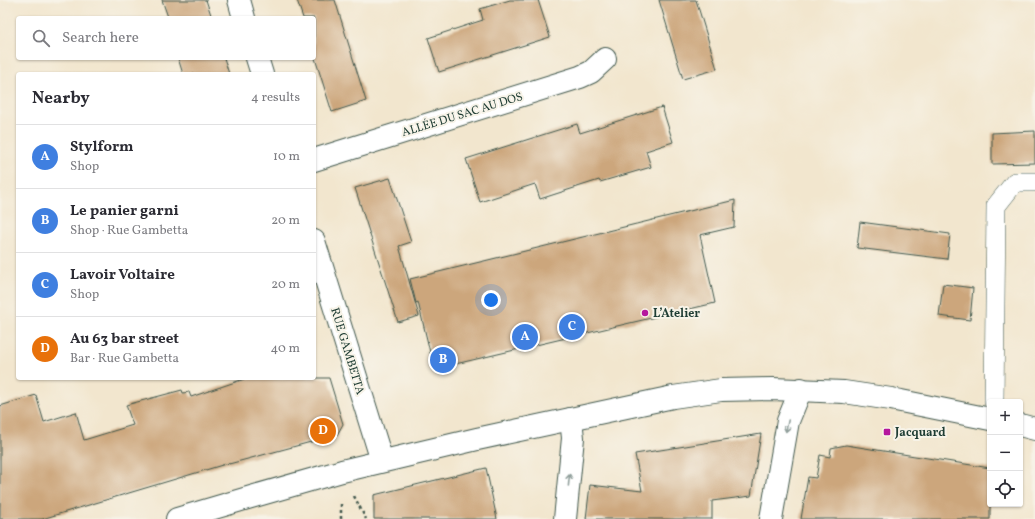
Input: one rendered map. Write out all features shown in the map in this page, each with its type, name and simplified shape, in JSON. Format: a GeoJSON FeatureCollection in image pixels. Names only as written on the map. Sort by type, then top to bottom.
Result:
{"type":"FeatureCollection","features":[{"type":"Feature","properties":{"kind":"street"},"geometry":{"type":"LineString","coordinates":[[239,0],[243,16]]}},
{"type":"Feature","properties":{"kind":"street","name":"ALLÉE DU SAC AU DOS"},"geometry":{"type":"LineString","coordinates":[[316,159],[580,77],[591,72],[605,59]]}},
{"type":"Feature","properties":{"kind":"street"},"geometry":{"type":"LineString","coordinates":[[258,60],[261,72]]}},
{"type":"Feature","properties":{"kind":"street","name":"RUE GAMBETTA"},"geometry":{"type":"LineString","coordinates":[[316,247],[382,461]]}},
{"type":"Feature","properties":{"kind":"street"},"geometry":{"type":"LineString","coordinates":[[177,519],[251,496],[382,461],[571,419],[696,394],[749,389],[801,389],[844,392],[891,399],[987,418]]}},
{"type":"Feature","properties":{"kind":"street"},"geometry":{"type":"LineString","coordinates":[[771,519],[788,421],[801,389]]}},
{"type":"Feature","properties":{"kind":"street"},"geometry":{"type":"LineString","coordinates":[[565,519],[572,438],[571,419]]}},
{"type":"Feature","properties":{"kind":"street"},"geometry":{"type":"LineString","coordinates":[[1023,426],[1035,429]]}},
{"type":"Feature","properties":{"kind":"lane"},"geometry":{"type":"LineString","coordinates":[[994,399],[996,206],[1016,182],[1035,182]]}},
{"type":"Feature","properties":{"kind":"building"},"geometry":{"type":"Polygon","coordinates":[[[162,0],[206,0],[211,16],[168,16],[162,0]]]}},
{"type":"Feature","properties":{"kind":"building"},"geometry":{"type":"Polygon","coordinates":[[[297,0],[335,0],[366,101],[332,112],[316,60],[316,16],[302,16],[297,0]]]}},
{"type":"Feature","properties":{"kind":"building"},"geometry":{"type":"Polygon","coordinates":[[[510,0],[538,0],[550,37],[439,72],[428,38],[483,20],[480,9],[510,0]]]}},
{"type":"Feature","properties":{"kind":"building"},"geometry":{"type":"Polygon","coordinates":[[[659,0],[696,0],[717,69],[683,79],[659,0]]]}},
{"type":"Feature","properties":{"kind":"building"},"geometry":{"type":"Polygon","coordinates":[[[179,60],[225,60],[228,72],[182,72],[179,60]]]}},
{"type":"Feature","properties":{"kind":"building"},"geometry":{"type":"Polygon","coordinates":[[[662,107],[673,142],[646,151],[651,167],[600,182],[599,180],[540,199],[535,184],[480,202],[466,159],[577,124],[580,133],[662,107]]]}},
{"type":"Feature","properties":{"kind":"building"},"geometry":{"type":"Polygon","coordinates":[[[1035,131],[1035,163],[992,164],[992,133],[1035,131]]]}},
{"type":"Feature","properties":{"kind":"building"},"geometry":{"type":"Polygon","coordinates":[[[390,178],[411,242],[399,246],[419,316],[398,322],[355,188],[390,178]]]}},
{"type":"Feature","properties":{"kind":"building"},"geometry":{"type":"Polygon","coordinates":[[[735,200],[734,227],[700,235],[715,303],[434,369],[418,302],[416,303],[410,279],[735,200]]]}},
{"type":"Feature","properties":{"kind":"building"},"geometry":{"type":"Polygon","coordinates":[[[860,222],[950,234],[947,259],[857,248],[860,222]]]}},
{"type":"Feature","properties":{"kind":"building"},"geometry":{"type":"Polygon","coordinates":[[[943,284],[973,288],[970,320],[939,316],[943,284]]]}},
{"type":"Feature","properties":{"kind":"building"},"geometry":{"type":"Polygon","coordinates":[[[316,378],[329,378],[343,424],[337,435],[229,463],[42,519],[0,519],[0,406],[36,395],[44,422],[76,412],[84,440],[133,425],[126,405],[182,390],[183,393],[189,392],[191,397],[241,380],[316,380],[316,378]]]}},
{"type":"Feature","properties":{"kind":"building"},"geometry":{"type":"Polygon","coordinates":[[[761,434],[751,496],[712,501],[712,519],[586,519],[590,485],[642,491],[635,454],[761,434]]]}},
{"type":"Feature","properties":{"kind":"building"},"geometry":{"type":"Polygon","coordinates":[[[846,445],[987,468],[987,507],[990,507],[990,519],[801,519],[808,477],[816,478],[820,455],[830,457],[831,448],[846,445]]]}},
{"type":"Feature","properties":{"kind":"building"},"geometry":{"type":"Polygon","coordinates":[[[486,468],[497,519],[374,519],[374,495],[486,468]]]}},
{"type":"Feature","properties":{"kind":"place","name":"L’Atelier"},"geometry":{"type":"Point","coordinates":[645,313]}},
{"type":"Feature","properties":{"kind":"place","name":"Lavoir Voltaire"},"geometry":{"type":"Point","coordinates":[572,327]}},
{"type":"Feature","properties":{"kind":"place","name":"Stylform"},"geometry":{"type":"Point","coordinates":[525,337]}},
{"type":"Feature","properties":{"kind":"place","name":"Le panier garni"},"geometry":{"type":"Point","coordinates":[443,360]}},
{"type":"Feature","properties":{"kind":"place","name":"Au 63 bar street"},"geometry":{"type":"Point","coordinates":[323,431]}},
{"type":"Feature","properties":{"kind":"place","name":"Jacquard"},"geometry":{"type":"Point","coordinates":[887,432]}}]}
